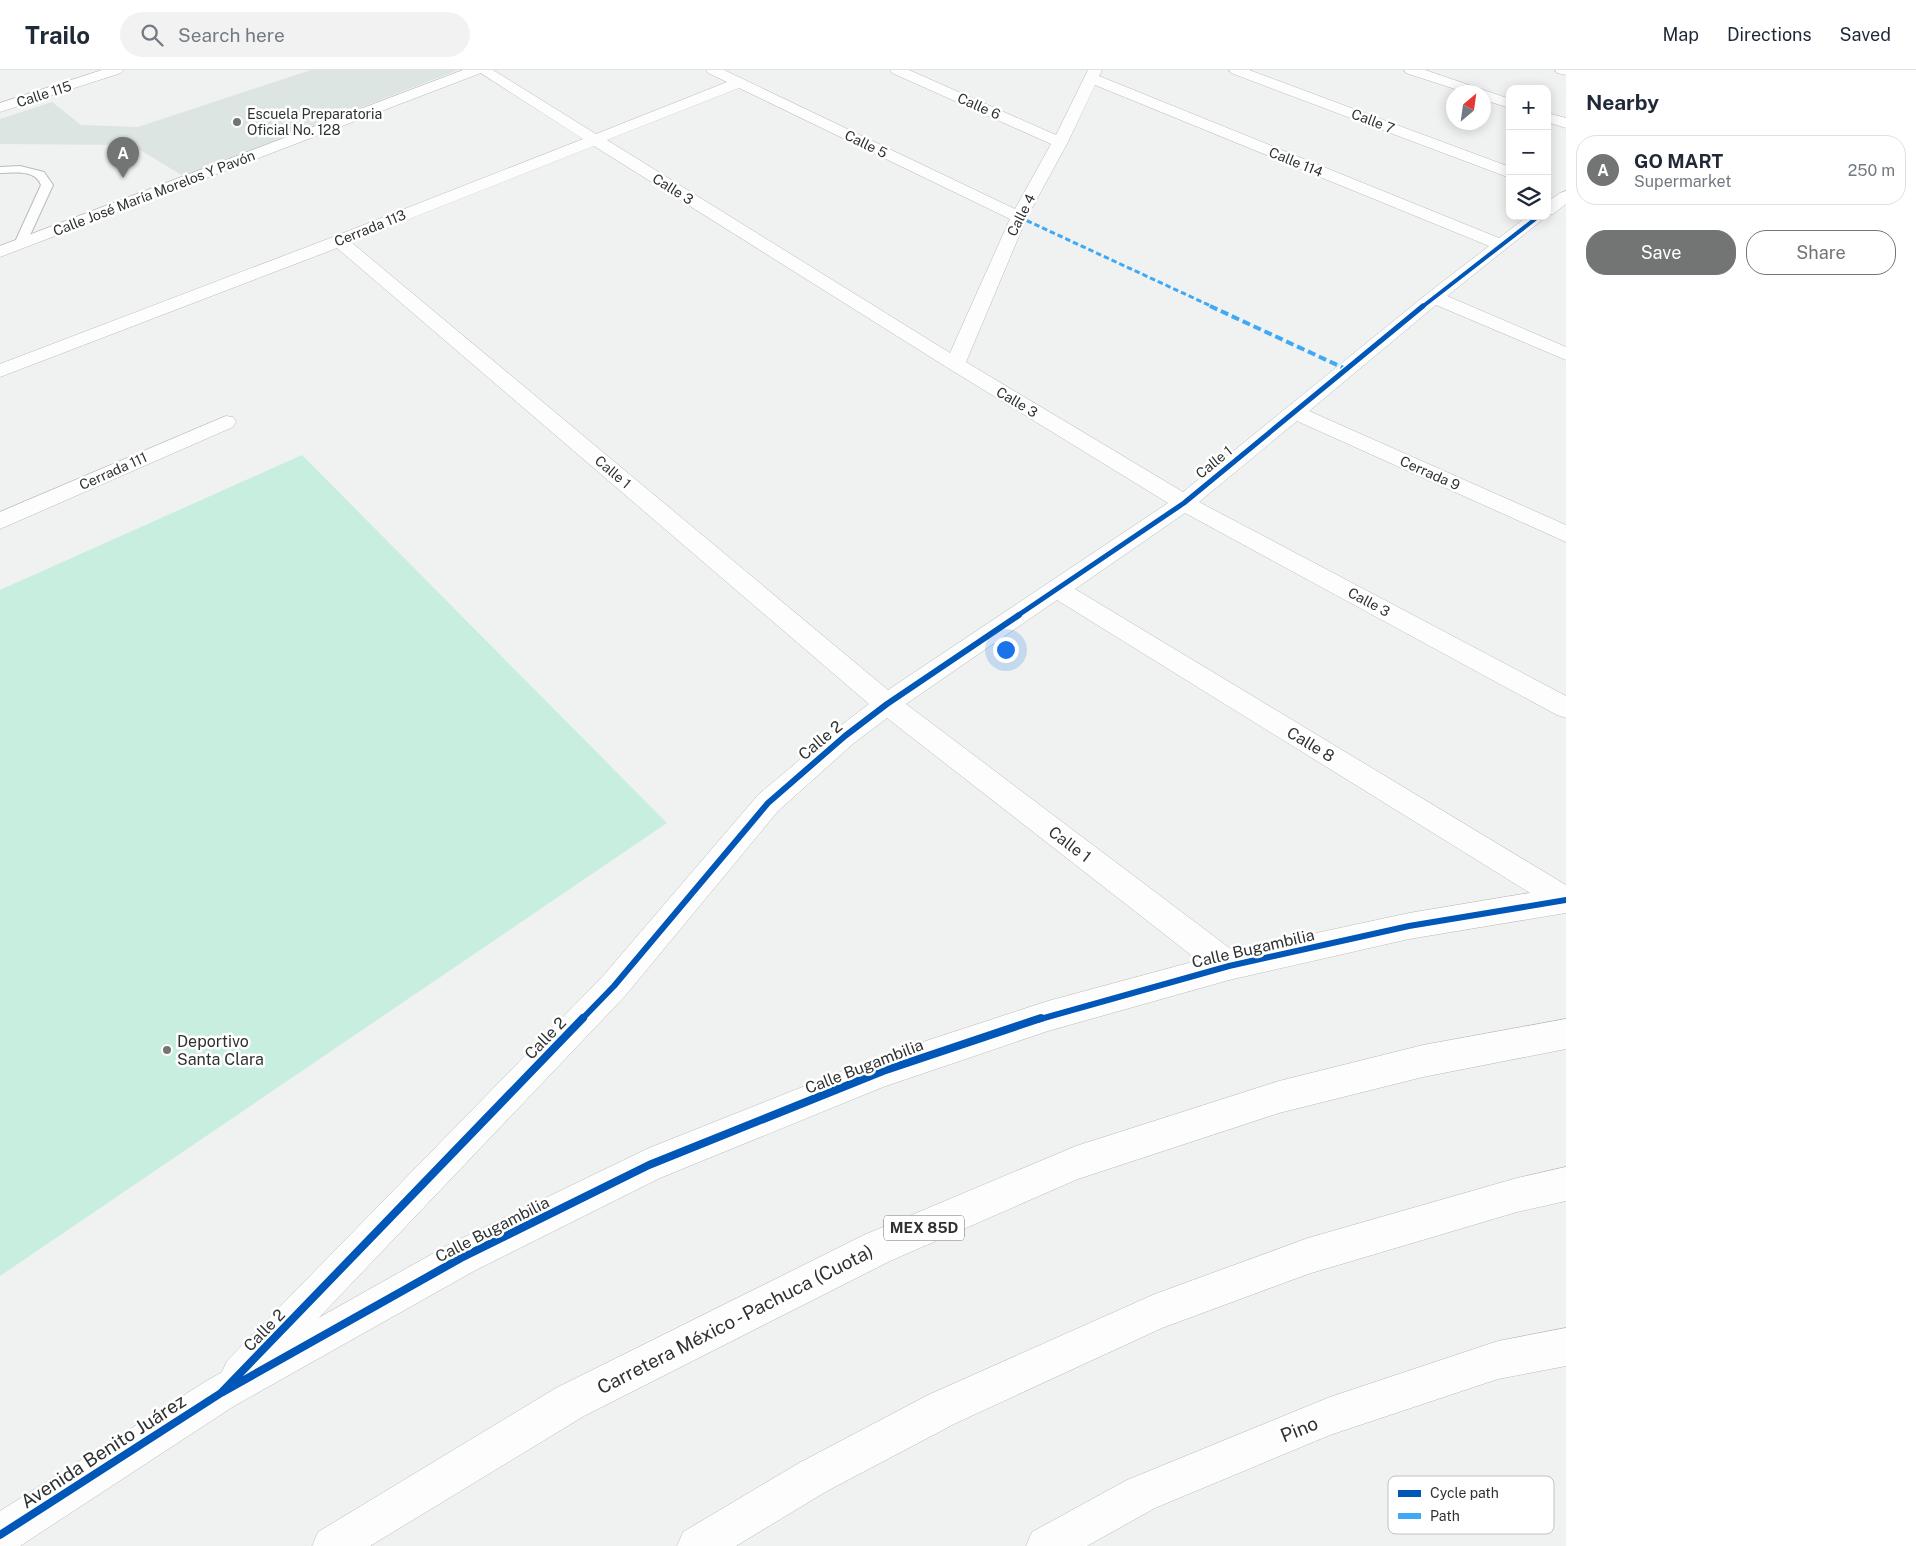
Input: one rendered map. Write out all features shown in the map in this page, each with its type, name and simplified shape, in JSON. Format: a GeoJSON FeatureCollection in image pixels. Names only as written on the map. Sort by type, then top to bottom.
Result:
{"type":"FeatureCollection","features":[{"type":"Feature","properties":{"kind":"main road","name":"Calle 115"},"geometry":{"type":"LineString","coordinates":[[0,108],[116,70]]}},
{"type":"Feature","properties":{"kind":"main road","name":"Calle José María Morelos Y Pavón"},"geometry":{"type":"LineString","coordinates":[[0,252],[476,70]]}},
{"type":"Feature","properties":{"kind":"main road","name":"Calle 3"},"geometry":{"type":"LineString","coordinates":[[483,70],[955,364],[1184,503],[1566,708]]}},
{"type":"Feature","properties":{"kind":"main road","name":"Calle 5"},"geometry":{"type":"LineString","coordinates":[[713,70],[1019,217]]}},
{"type":"Feature","properties":{"kind":"main road","name":"Calle 6"},"geometry":{"type":"LineString","coordinates":[[897,70],[1060,142]]}},
{"type":"Feature","properties":{"kind":"main road","name":"Calle 7"},"geometry":{"type":"LineString","coordinates":[[1236,70],[1506,171]]}},
{"type":"Feature","properties":{"kind":"main road"},"geometry":{"type":"LineString","coordinates":[[1412,70],[1456,85]]}},
{"type":"Feature","properties":{"kind":"main road"},"geometry":{"type":"LineString","coordinates":[[1562,70],[1566,71]]}},
{"type":"Feature","properties":{"kind":"main road","name":"Calle 4"},"geometry":{"type":"LineString","coordinates":[[955,364],[1019,217],[1060,142],[1093,74]]}},
{"type":"Feature","properties":{"kind":"main road","name":"Calle 114"},"geometry":{"type":"LineString","coordinates":[[1093,74],[1501,246]]}},
{"type":"Feature","properties":{"kind":"main road","name":"Cerrada 113"},"geometry":{"type":"LineString","coordinates":[[0,371],[339,241],[592,139],[738,83]]}},
{"type":"Feature","properties":{"kind":"main road"},"geometry":{"type":"LineString","coordinates":[[1491,97],[1506,103]]}},
{"type":"Feature","properties":{"kind":"main road"},"geometry":{"type":"LineString","coordinates":[[1551,118],[1566,123]]}},
{"type":"Feature","properties":{"kind":"main road"},"geometry":{"type":"LineString","coordinates":[[1551,205],[1562,193]]}},
{"type":"Feature","properties":{"kind":"main road","name":"Calle 1"},"geometry":{"type":"LineString","coordinates":[[887,704],[1184,503],[1434,297],[1534,220]]}},
{"type":"Feature","properties":{"kind":"main road","name":"Calle 1"},"geometry":{"type":"LineString","coordinates":[[339,241],[887,704],[1229,966]]}},
{"type":"Feature","properties":{"kind":"main road"},"geometry":{"type":"LineString","coordinates":[[1434,297],[1566,354]]}},
{"type":"Feature","properties":{"kind":"main road","name":"Cerrada 9"},"geometry":{"type":"LineString","coordinates":[[1295,412],[1566,534]]}},
{"type":"Feature","properties":{"kind":"main road","name":"Cerrada 111"},"geometry":{"type":"LineString","coordinates":[[0,520],[226,422]]}},
{"type":"Feature","properties":{"kind":"main road","name":"Calle 8"},"geometry":{"type":"LineString","coordinates":[[1057,589],[1566,900]]}},
{"type":"Feature","properties":{"kind":"main road","name":"Calle 2"},"geometry":{"type":"LineString","coordinates":[[221,1393],[614,986],[768,803],[845,736],[887,704]]}},
{"type":"Feature","properties":{"kind":"main road","name":"Calle Bugambilia"},"geometry":{"type":"LineString","coordinates":[[221,1393],[461,1258],[649,1165],[883,1071],[1048,1016],[1229,966],[1409,926],[1566,900]]}},
{"type":"Feature","properties":{"kind":"main road","name":"Carretera México - Pachuca (Cuota)"},"geometry":{"type":"LineString","coordinates":[[332,1546],[570,1402],[877,1248],[1067,1167],[1279,1097],[1423,1061],[1566,1034]]}},
{"type":"Feature","properties":{"kind":"main road"},"geometry":{"type":"LineString","coordinates":[[697,1546],[814,1477],[942,1408],[1155,1312],[1308,1256],[1517,1195],[1566,1184]]}},
{"type":"Feature","properties":{"kind":"main road","name":"Pino"},"geometry":{"type":"LineString","coordinates":[[1046,1546],[1141,1494],[1330,1416],[1498,1360],[1566,1346]]}},
{"type":"Feature","properties":{"kind":"main road","name":"Avenida Benito Juárez"},"geometry":{"type":"LineString","coordinates":[[0,1535],[221,1393]]}},
{"type":"Feature","properties":{"kind":"lane"},"geometry":{"type":"LineString","coordinates":[[0,170],[31,171],[41,174],[46,178],[48,184],[20,244]]}},
{"type":"Feature","properties":{"kind":"shaded area","name":"Escuela Preparatoria Oficial No. 128"},"geometry":{"type":"Polygon","coordinates":[[[311,70],[458,70],[183,176],[132,145],[0,144],[0,119],[52,102],[81,125],[138,127],[311,70]]]}},
{"type":"Feature","properties":{"kind":"green space","name":"Deportivo Santa Clara"},"geometry":{"type":"Polygon","coordinates":[[[302,455],[667,823],[0,1276],[0,590],[302,455]]]}},
{"type":"Feature","properties":{"kind":"marked path"},"geometry":{"type":"LineString","coordinates":[[1019,217],[1348,370]]}},
{"type":"Feature","properties":{"kind":"cycle path"},"geometry":{"type":"LineString","coordinates":[[221,1393],[614,986],[768,803],[845,736],[887,704],[1184,503],[1434,297],[1534,220]]}},
{"type":"Feature","properties":{"kind":"cycle path"},"geometry":{"type":"LineString","coordinates":[[0,1535],[221,1393],[461,1258],[649,1165],[883,1071],[1048,1016],[1229,966],[1409,926],[1566,900]]}},
{"type":"Feature","properties":{"kind":"place","name":"Escuela Preparatoria Oficial No. 128"},"geometry":{"type":"Point","coordinates":[237,122]}},
{"type":"Feature","properties":{"kind":"place","name":"GO MART"},"geometry":{"type":"Point","coordinates":[123,178]}},
{"type":"Feature","properties":{"kind":"place","name":"Deportivo Santa Clara"},"geometry":{"type":"Point","coordinates":[167,1050]}}]}
